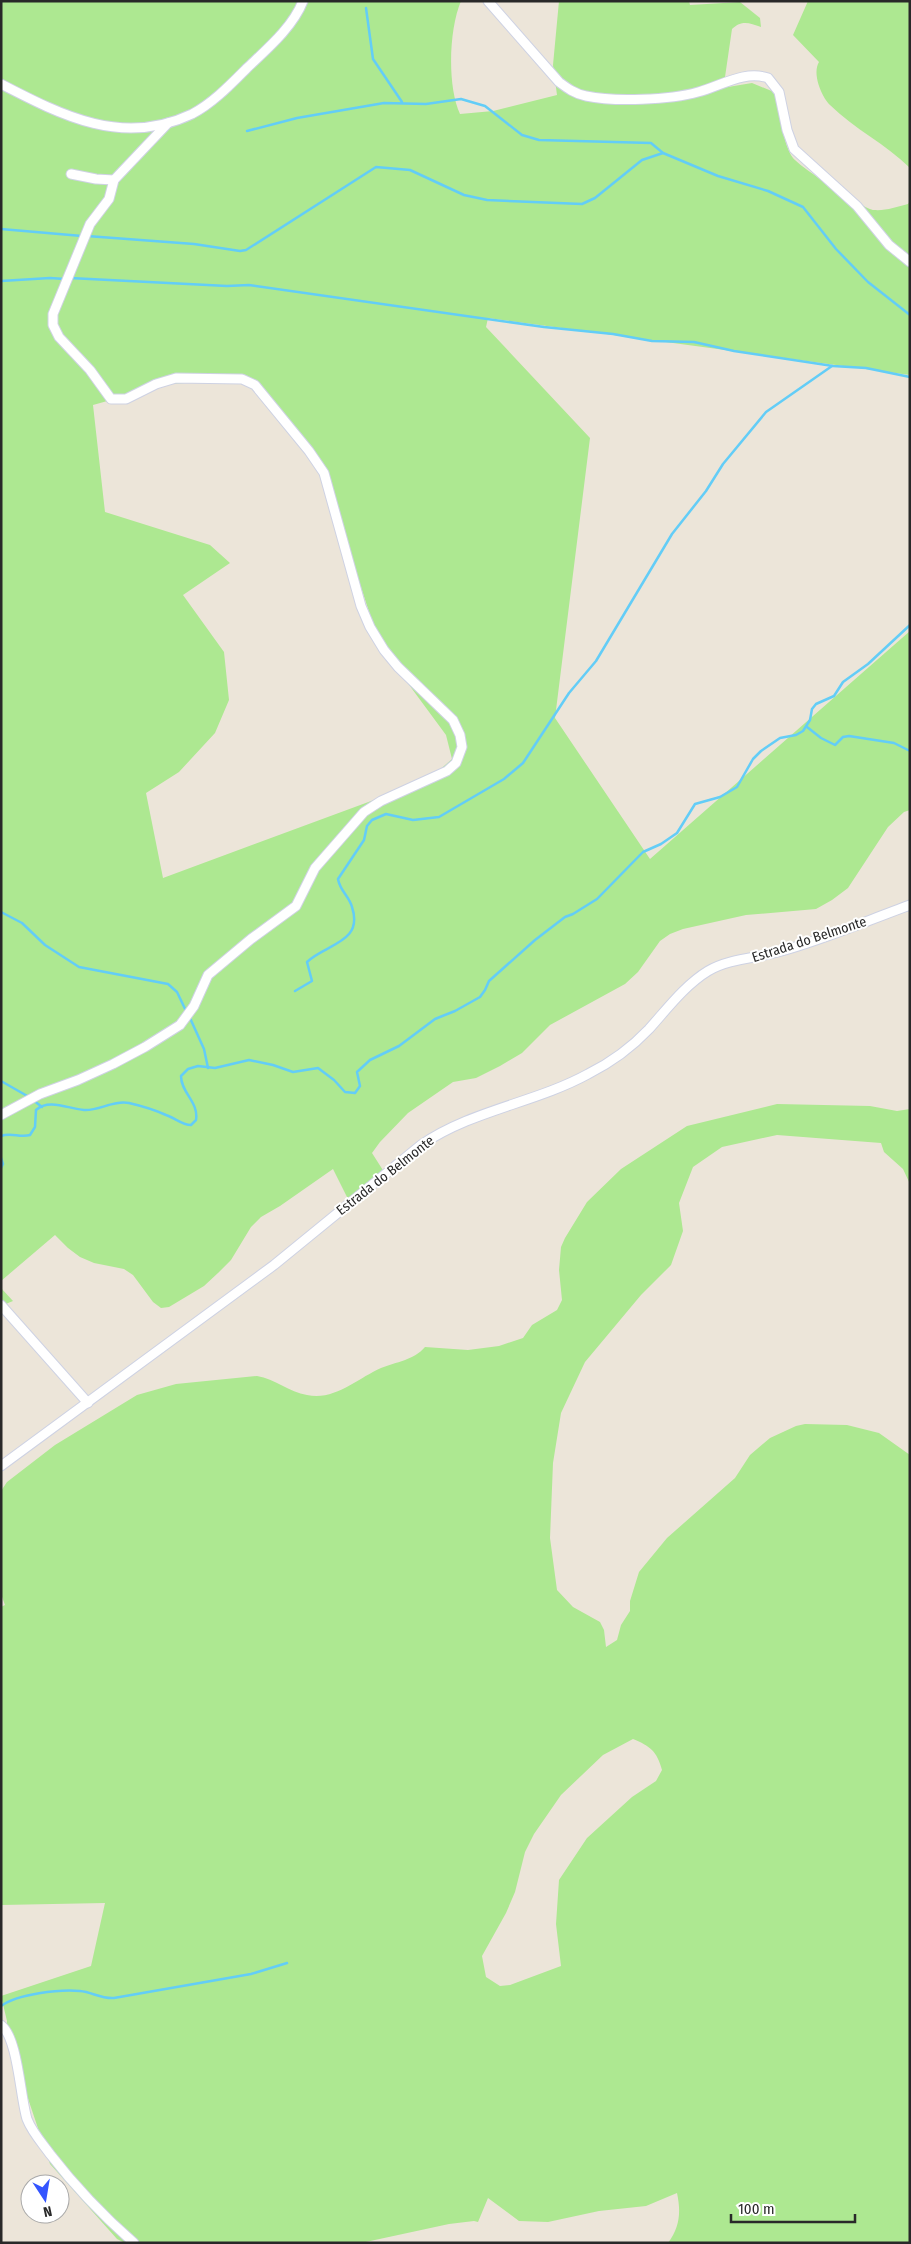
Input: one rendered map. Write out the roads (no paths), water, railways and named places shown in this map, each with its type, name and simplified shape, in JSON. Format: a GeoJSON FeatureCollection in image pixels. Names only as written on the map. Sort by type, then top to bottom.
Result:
{"type":"FeatureCollection","features":[{"type":"Feature","properties":{"kind":"street"},"geometry":{"type":"LineString","coordinates":[[1,84],[58,111],[87,122],[112,128],[134,129],[168,123],[193,113],[226,88],[287,26],[303,1]]}},
{"type":"Feature","properties":{"kind":"street"},"geometry":{"type":"LineString","coordinates":[[488,1],[559,82],[570,90],[584,96],[604,98],[677,96],[700,92],[754,75],[768,78],[779,92],[787,130],[794,149],[857,206],[889,244],[910,262]]}},
{"type":"Feature","properties":{"kind":"street"},"geometry":{"type":"LineString","coordinates":[[1,1115],[40,1094],[113,1064],[180,1025],[194,1006],[208,975],[251,939],[296,906],[315,868],[364,812],[381,801],[447,772],[456,763],[462,747],[460,735],[453,720],[389,656],[370,628],[361,606],[324,473],[255,385],[242,379],[176,378],[156,384],[126,399],[114,400],[109,397],[90,370],[70,350],[55,330],[53,314],[90,224],[109,199],[114,180],[168,123]]}},
{"type":"Feature","properties":{"kind":"street"},"geometry":{"type":"LineString","coordinates":[[71,174],[114,180]]}},
{"type":"Feature","properties":{"kind":"street","name":"Estrada do Belmonte"},"geometry":{"type":"LineString","coordinates":[[1,1466],[274,1265],[438,1134],[453,1126],[497,1109],[565,1086],[590,1074],[631,1045],[648,1030],[674,1000],[708,971],[728,963],[801,945],[910,905]]}},
{"type":"Feature","properties":{"kind":"street"},"geometry":{"type":"LineString","coordinates":[[1,1305],[88,1403]]}},
{"type":"Feature","properties":{"kind":"street"},"geometry":{"type":"LineString","coordinates":[[1,2025],[8,2032],[12,2043],[22,2100],[28,2121],[38,2137],[92,2205],[134,2243]]}},
{"type":"Feature","properties":{"kind":"waterway"},"geometry":{"type":"LineString","coordinates":[[366,8],[373,59],[402,102]]}},
{"type":"Feature","properties":{"kind":"waterway"},"geometry":{"type":"LineString","coordinates":[[247,131],[297,118],[384,103],[426,104],[461,99],[485,106],[522,135],[539,140],[651,143],[663,153],[718,176],[768,191],[803,207],[836,249],[868,282],[910,315]]}},
{"type":"Feature","properties":{"kind":"waterway"},"geometry":{"type":"LineString","coordinates":[[87,236],[194,244],[240,251],[246,250],[376,167],[410,170],[464,195],[487,200],[582,204],[595,198],[642,160],[663,153]]}},
{"type":"Feature","properties":{"kind":"waterway"},"geometry":{"type":"LineString","coordinates":[[1,229],[82,236]]}},
{"type":"Feature","properties":{"kind":"waterway"},"geometry":{"type":"LineString","coordinates":[[70,278],[227,286],[249,285],[544,327],[613,334],[652,341],[694,342],[734,351],[833,366],[866,368],[910,377]]}},
{"type":"Feature","properties":{"kind":"waterway"},"geometry":{"type":"LineString","coordinates":[[1,281],[65,279]]}},
{"type":"Feature","properties":{"kind":"waterway"},"geometry":{"type":"LineString","coordinates":[[295,991],[312,981],[307,962],[341,941],[353,928],[352,907],[338,879],[364,840],[367,826],[372,820],[386,814],[413,820],[439,817],[504,779],[523,763],[569,693],[596,661],[672,534],[706,491],[723,464],[766,412],[832,366]]}},
{"type":"Feature","properties":{"kind":"waterway"},"geometry":{"type":"LineString","coordinates":[[1,1136],[30,1135],[35,1127],[36,1110],[53,1104],[90,1110],[123,1102],[153,1110],[191,1125],[196,1120],[195,1108],[184,1088],[181,1076],[188,1069],[198,1066],[215,1068],[249,1060],[293,1072],[318,1068],[334,1080],[345,1092],[355,1093],[360,1086],[357,1072],[370,1060],[399,1046],[435,1019],[455,1011],[480,997],[489,981],[535,940],[565,917],[597,899],[643,852],[661,844],[677,833],[695,804],[720,797],[737,787],[753,759],[761,751],[780,738],[796,735],[803,731],[810,720],[812,709],[816,704],[834,696],[843,682],[868,664],[910,625]]}},
{"type":"Feature","properties":{"kind":"waterway"},"geometry":{"type":"LineString","coordinates":[[807,727],[821,738],[835,745],[843,737],[849,736],[894,743],[910,751]]}},
{"type":"Feature","properties":{"kind":"waterway"},"geometry":{"type":"LineString","coordinates":[[1,912],[22,923],[45,945],[79,967],[168,984],[177,992],[187,1013]]}},
{"type":"Feature","properties":{"kind":"waterway"},"geometry":{"type":"LineString","coordinates":[[190,1018],[204,1049],[208,1068]]}},
{"type":"Feature","properties":{"kind":"waterway"},"geometry":{"type":"LineString","coordinates":[[1,1081],[29,1097]]}},
{"type":"Feature","properties":{"kind":"waterway"},"geometry":{"type":"LineString","coordinates":[[33,1100],[42,1107]]}},
{"type":"Feature","properties":{"kind":"waterway"},"geometry":{"type":"LineString","coordinates":[[1,1158],[3,1164],[1,1168]]}},
{"type":"Feature","properties":{"kind":"waterway"},"geometry":{"type":"LineString","coordinates":[[1,2006],[28,1995],[61,1991],[80,1991],[114,1998],[251,1974],[287,1963]]}}]}
